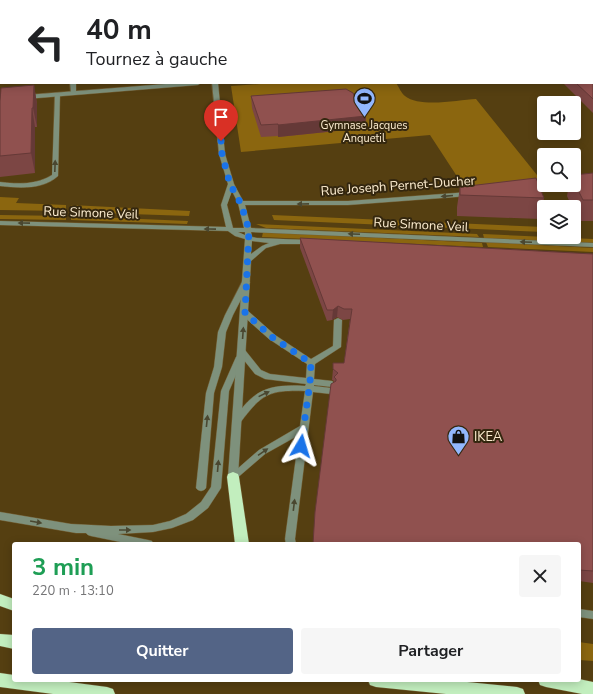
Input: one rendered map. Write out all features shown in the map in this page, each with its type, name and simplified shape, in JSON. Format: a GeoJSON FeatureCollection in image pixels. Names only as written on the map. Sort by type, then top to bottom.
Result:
{"type":"FeatureCollection","features":[{"type":"Feature","properties":{"kind":"highway"},"geometry":{"type":"LineString","coordinates":[[234,477],[242,542]]}},
{"type":"Feature","properties":{"kind":"highway"},"geometry":{"type":"LineString","coordinates":[[0,600],[12,604]]}},
{"type":"Feature","properties":{"kind":"highway"},"geometry":{"type":"LineString","coordinates":[[0,640],[12,642]]}},
{"type":"Feature","properties":{"kind":"highway"},"geometry":{"type":"LineString","coordinates":[[0,680],[12,682]]}},
{"type":"Feature","properties":{"kind":"highway"},"geometry":{"type":"LineString","coordinates":[[15,682],[107,694]]}},
{"type":"Feature","properties":{"kind":"highway"},"geometry":{"type":"LineString","coordinates":[[396,682],[517,694]]}},
{"type":"Feature","properties":{"kind":"highway"},"geometry":{"type":"LineString","coordinates":[[556,682],[593,689]]}},
{"type":"Feature","properties":{"kind":"street"},"geometry":{"type":"LineString","coordinates":[[73,84],[74,93]]}},
{"type":"Feature","properties":{"kind":"street"},"geometry":{"type":"LineString","coordinates":[[21,97],[186,84]]}},
{"type":"Feature","properties":{"kind":"street"},"geometry":{"type":"LineString","coordinates":[[215,84],[222,154],[230,184],[241,204],[249,234],[234,477]]}},
{"type":"Feature","properties":{"kind":"street"},"geometry":{"type":"LineString","coordinates":[[0,184],[26,185],[44,183],[55,176],[57,94]]}},
{"type":"Feature","properties":{"kind":"street"},"geometry":{"type":"LineString","coordinates":[[230,184],[224,205],[230,230]]}},
{"type":"Feature","properties":{"kind":"street"},"geometry":{"type":"LineString","coordinates":[[524,188],[537,187]]}},
{"type":"Feature","properties":{"kind":"street","name":"Rue Joseph Pernet-Ducher"},"geometry":{"type":"LineString","coordinates":[[241,204],[348,203],[477,193]]}},
{"type":"Feature","properties":{"kind":"street","name":"Rue Simone Veil"},"geometry":{"type":"LineString","coordinates":[[0,223],[230,230],[234,233],[249,234],[593,245]]}},
{"type":"Feature","properties":{"kind":"street","name":"Rue Simone Veil"},"geometry":{"type":"LineString","coordinates":[[249,234],[284,240],[315,242]]}},
{"type":"Feature","properties":{"kind":"street"},"geometry":{"type":"LineString","coordinates":[[248,260],[264,247],[284,240]]}},
{"type":"Feature","properties":{"kind":"street"},"geometry":{"type":"LineString","coordinates":[[201,488],[210,393],[218,367],[222,332],[246,281]]}},
{"type":"Feature","properties":{"kind":"street"},"geometry":{"type":"LineString","coordinates":[[245,313],[272,337],[311,363]]}},
{"type":"Feature","properties":{"kind":"street"},"geometry":{"type":"LineString","coordinates":[[311,363],[337,347],[338,320]]}},
{"type":"Feature","properties":{"kind":"street"},"geometry":{"type":"LineString","coordinates":[[242,352],[258,372],[268,377],[310,385],[331,387]]}},
{"type":"Feature","properties":{"kind":"street"},"geometry":{"type":"LineString","coordinates":[[72,528],[150,529],[172,526],[200,511],[212,498],[216,488],[225,391],[242,352]]}},
{"type":"Feature","properties":{"kind":"street"},"geometry":{"type":"LineString","coordinates":[[291,542],[310,385],[311,363]]}},
{"type":"Feature","properties":{"kind":"street"},"geometry":{"type":"LineString","coordinates":[[237,421],[251,403],[261,394],[273,390],[310,385]]}},
{"type":"Feature","properties":{"kind":"street"},"geometry":{"type":"LineString","coordinates":[[234,477],[262,452],[304,428]]}},
{"type":"Feature","properties":{"kind":"street"},"geometry":{"type":"LineString","coordinates":[[0,516],[72,528],[138,542]]}},
{"type":"Feature","properties":{"kind":"street"},"geometry":{"type":"LineString","coordinates":[[581,613],[593,614]]}},
{"type":"Feature","properties":{"kind":"shaded area","name":"Gymnase Jacques Anquetil"},"geometry":{"type":"Polygon","coordinates":[[[260,84],[397,84],[405,96],[420,102],[476,99],[537,175],[537,180],[464,187],[430,135],[241,152],[231,86],[260,84]]]}},
{"type":"Feature","properties":{"kind":"shaded area"},"geometry":{"type":"Polygon","coordinates":[[[0,197],[19,198],[16,203],[66,205],[66,211],[0,210],[0,197]]]}},
{"type":"Feature","properties":{"kind":"shaded area"},"geometry":{"type":"Polygon","coordinates":[[[71,205],[190,211],[189,216],[71,212],[71,205]]]}},
{"type":"Feature","properties":{"kind":"shaded area"},"geometry":{"type":"Polygon","coordinates":[[[0,215],[66,216],[66,220],[0,219],[0,215]]]}},
{"type":"Feature","properties":{"kind":"shaded area"},"geometry":{"type":"Polygon","coordinates":[[[272,215],[537,227],[537,232],[274,220],[272,215]]]}},
{"type":"Feature","properties":{"kind":"shaded area"},"geometry":{"type":"Polygon","coordinates":[[[71,216],[188,221],[187,224],[71,220],[71,216]]]}},
{"type":"Feature","properties":{"kind":"shaded area"},"geometry":{"type":"Polygon","coordinates":[[[256,224],[477,234],[479,237],[266,228],[256,224]]]}},
{"type":"Feature","properties":{"kind":"shaded area"},"geometry":{"type":"Polygon","coordinates":[[[263,232],[482,243],[483,247],[262,237],[263,232]]]}},
{"type":"Feature","properties":{"kind":"shaded area"},"geometry":{"type":"Polygon","coordinates":[[[483,234],[537,236],[537,240],[484,238],[483,234]]]}},
{"type":"Feature","properties":{"kind":"shaded area"},"geometry":{"type":"Polygon","coordinates":[[[581,238],[593,239],[593,243],[581,242],[581,238]]]}},
{"type":"Feature","properties":{"kind":"shaded area"},"geometry":{"type":"Polygon","coordinates":[[[486,242],[593,248],[593,252],[488,247],[486,242]]]}},
{"type":"Feature","properties":{"kind":"shaded area"},"geometry":{"type":"Polygon","coordinates":[[[581,642],[593,644],[593,661],[581,660],[581,642]]]}},
{"type":"Feature","properties":{"kind":"building"},"geometry":{"type":"Polygon","coordinates":[[[577,84],[593,84],[593,99],[577,84]]]}},
{"type":"Feature","properties":{"kind":"building"},"geometry":{"type":"Polygon","coordinates":[[[34,85],[31,153],[0,156],[1,88],[34,85]]]}},
{"type":"Feature","properties":{"kind":"building"},"geometry":{"type":"Polygon","coordinates":[[[346,89],[353,93],[366,116],[278,125],[261,125],[251,96],[346,89]]]}},
{"type":"Feature","properties":{"kind":"building"},"geometry":{"type":"Polygon","coordinates":[[[593,173],[593,200],[583,200],[579,192],[581,192],[581,174],[593,173]]]}},
{"type":"Feature","properties":{"kind":"building"},"geometry":{"type":"Polygon","coordinates":[[[536,178],[537,192],[542,192],[544,198],[460,195],[460,187],[536,178]]]}},
{"type":"Feature","properties":{"kind":"building","name":"IKEA"},"geometry":{"type":"Polygon","coordinates":[[[300,238],[593,254],[593,571],[581,570],[581,542],[313,542],[315,512],[331,384],[336,381],[334,377],[338,373],[333,369],[333,363],[344,363],[352,309],[344,309],[338,306],[333,310],[327,310],[300,238]]]}},
{"type":"Feature","properties":{"kind":"place","name":"Gymnase Jacques Anquetil"},"geometry":{"type":"Point","coordinates":[364,118]}},
{"type":"Feature","properties":{"kind":"place","name":"IKEA"},"geometry":{"type":"Point","coordinates":[458,456]}},
{"type":"Feature","properties":{"kind":"route"},"geometry":{"type":"LineString","coordinates":[[221,141],[222,154],[230,184],[241,204],[249,230],[245,313],[272,337],[311,363],[310,382],[301,446]]}}]}
